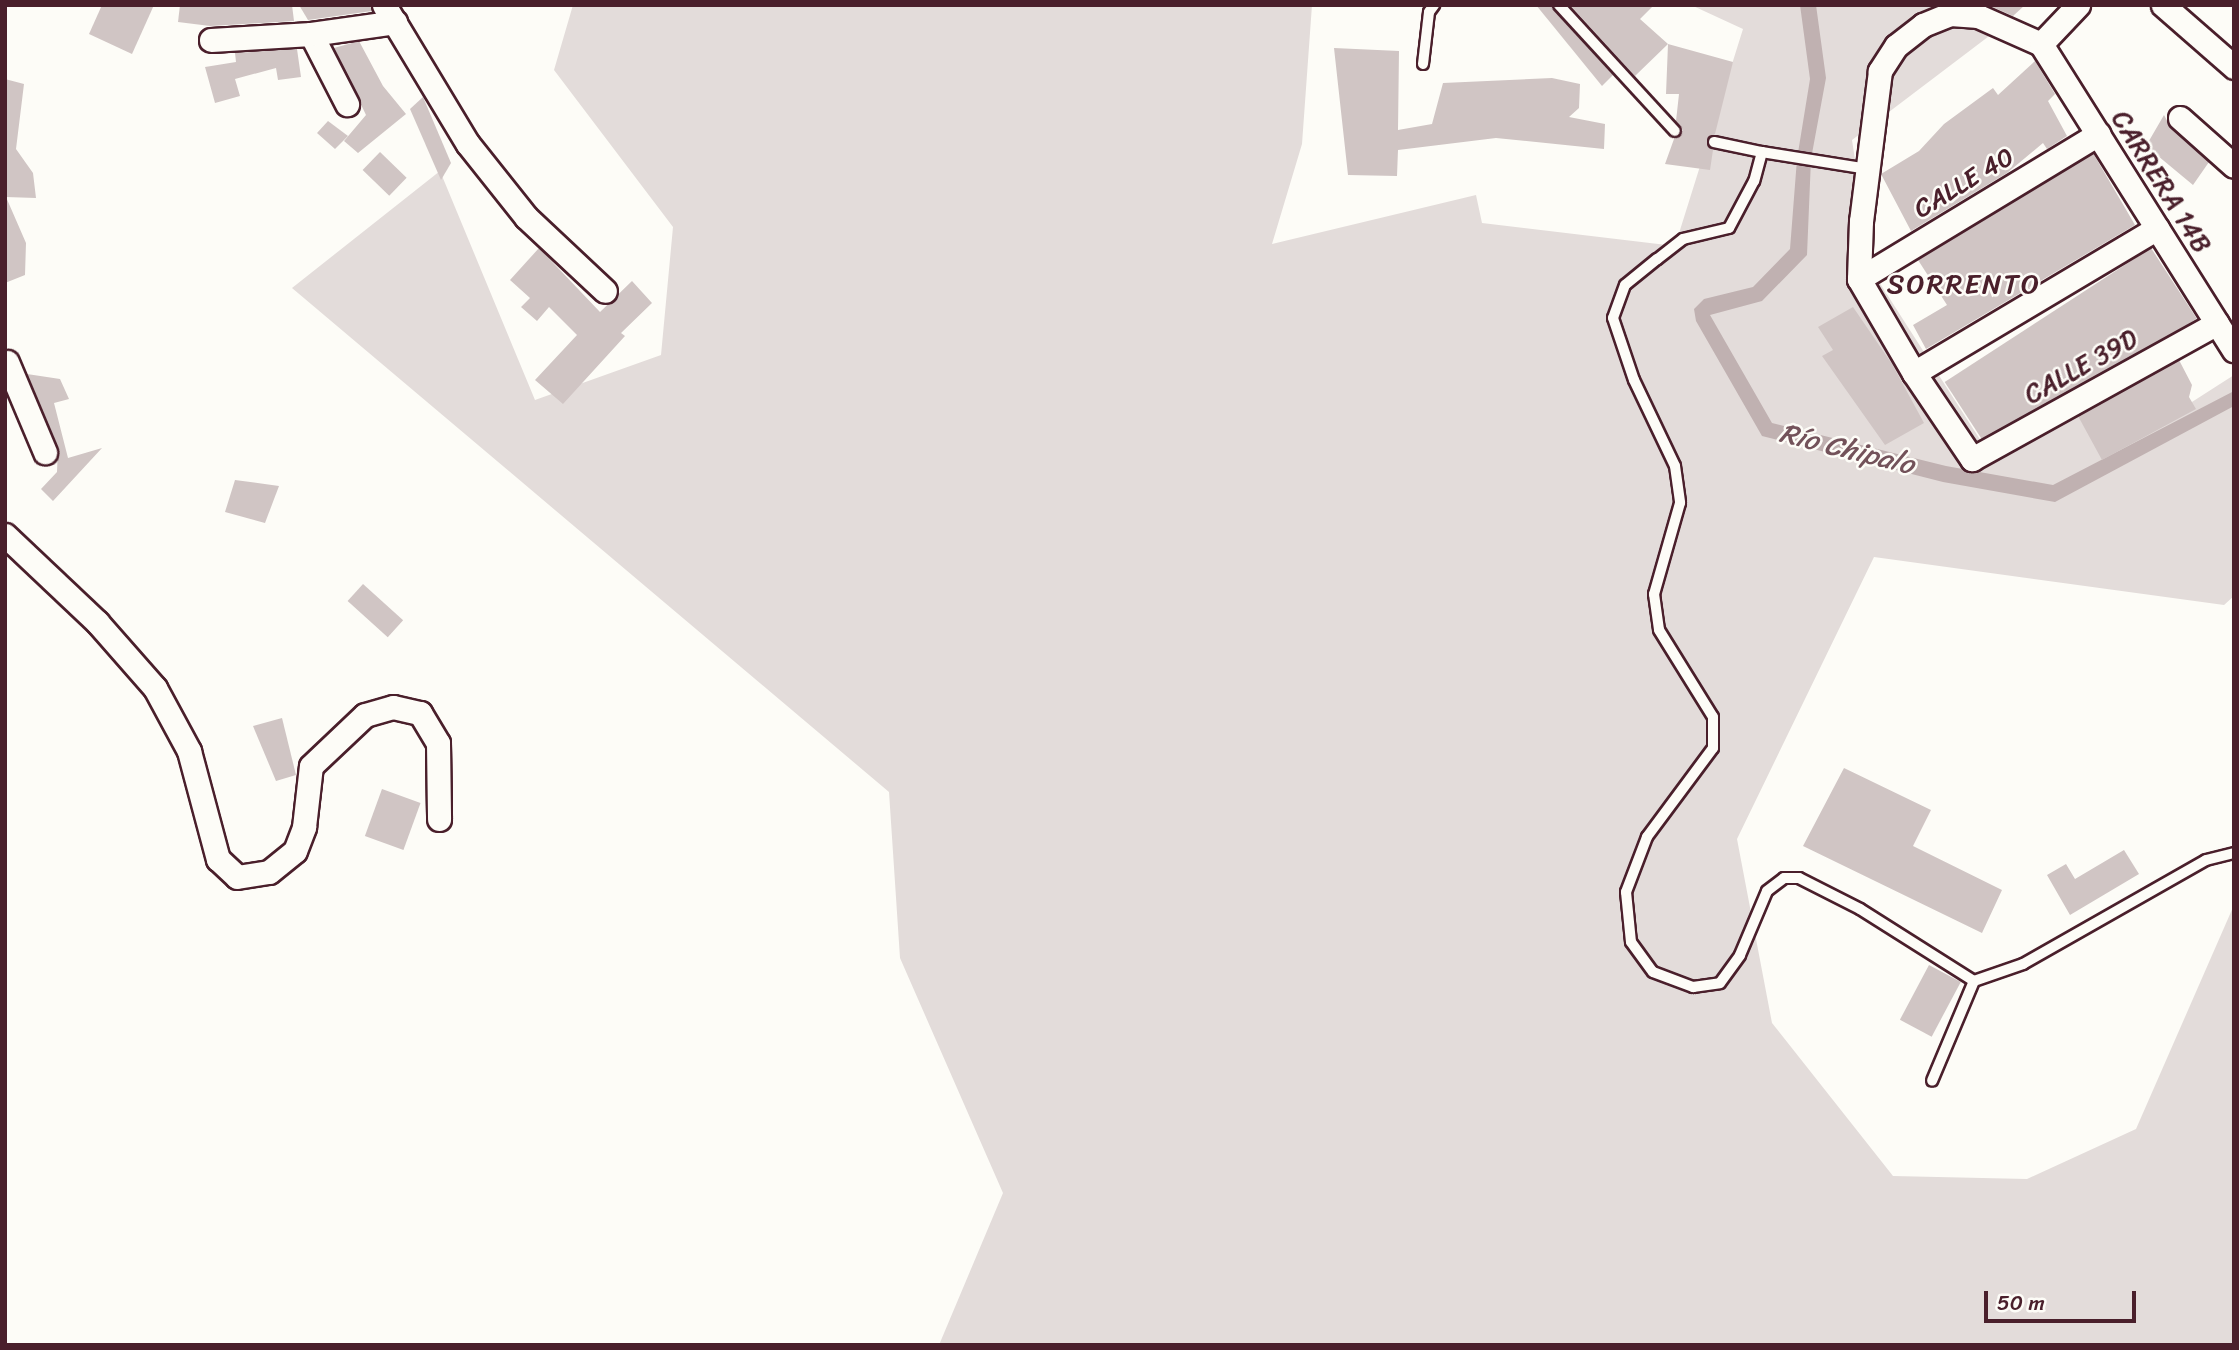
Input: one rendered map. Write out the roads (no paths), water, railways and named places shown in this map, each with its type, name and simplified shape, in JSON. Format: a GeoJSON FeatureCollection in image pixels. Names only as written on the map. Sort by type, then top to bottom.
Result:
{"type":"FeatureCollection","features":[{"type":"Feature","properties":{"kind":"street"},"geometry":{"type":"LineString","coordinates":[[2078,5],[2041,44],[1978,16],[1950,14],[1923,25],[1896,46],[1880,71],[1859,279],[1914,373],[2157,228]]}},
{"type":"Feature","properties":{"kind":"street"},"geometry":{"type":"LineString","coordinates":[[2163,5],[2234,67]]}},
{"type":"Feature","properties":{"kind":"street"},"geometry":{"type":"LineString","coordinates":[[211,40],[311,34],[389,14],[468,144],[526,216],[606,292]]}},
{"type":"Feature","properties":{"kind":"street"},"geometry":{"type":"LineString","coordinates":[[311,34],[347,104]]}},
{"type":"Feature","properties":{"kind":"street","name":"CARRERA 14B"},"geometry":{"type":"LineString","coordinates":[[2041,44],[2234,350]]}},
{"type":"Feature","properties":{"kind":"street"},"geometry":{"type":"LineString","coordinates":[[2180,118],[2234,166]]}},
{"type":"Feature","properties":{"kind":"street","name":"CALLE 40"},"geometry":{"type":"LineString","coordinates":[[1859,279],[2098,134]]}},
{"type":"Feature","properties":{"kind":"street","name":"CALLE 39D"},"geometry":{"type":"LineString","coordinates":[[1914,373],[1972,459],[2217,323]]}},
{"type":"Feature","properties":{"kind":"street"},"geometry":{"type":"LineString","coordinates":[[5,414],[6,358]]}},
{"type":"Feature","properties":{"kind":"street"},"geometry":{"type":"LineString","coordinates":[[6,358],[45,452]]}},
{"type":"Feature","properties":{"kind":"street"},"geometry":{"type":"LineString","coordinates":[[5,535],[97,622],[155,688],[189,751],[218,859],[237,877],[269,872],[295,851],[304,827],[311,766],[365,715],[393,707],[420,713],[438,743],[439,819]]}},
{"type":"Feature","properties":{"kind":"lane"},"geometry":{"type":"LineString","coordinates":[[1423,64],[1429,12],[1434,5]]}},
{"type":"Feature","properties":{"kind":"lane"},"geometry":{"type":"LineString","coordinates":[[1559,5],[1675,131]]}},
{"type":"Feature","properties":{"kind":"lane"},"geometry":{"type":"LineString","coordinates":[[1714,142],[1868,169]]}},
{"type":"Feature","properties":{"kind":"lane"},"geometry":{"type":"LineString","coordinates":[[1762,152],[1754,181],[1729,228],[1683,239],[1657,259],[1625,285],[1613,318],[1634,380],[1675,466],[1679,491],[1680,503],[1654,594],[1659,630],[1713,717],[1713,748],[1647,837],[1626,892],[1631,942],[1653,972],[1693,987],[1720,983],[1740,955],[1767,891],[1784,878],[1799,878],[1860,909],[1974,981]]}},
{"type":"Feature","properties":{"kind":"lane"},"geometry":{"type":"LineString","coordinates":[[1932,1082],[1974,981],[2023,964],[2185,871],[2234,853]]}},
{"type":"Feature","properties":{"kind":"water","name":"Río Chipalo"},"geometry":{"type":"Polygon","coordinates":[[[1800,5],[1816,5],[1826,78],[1811,159],[1807,255],[1762,301],[1710,315],[1772,423],[1946,466],[2053,485],[2234,391],[2234,406],[2055,502],[1943,482],[1762,436],[1696,321],[1694,309],[1704,299],[1753,287],[1790,249],[1797,159],[1810,79],[1800,5]]]}},
{"type":"Feature","properties":{"kind":"district","name":"SORRENTO"},"geometry":{"type":"Point","coordinates":[1964,284]}}]}
